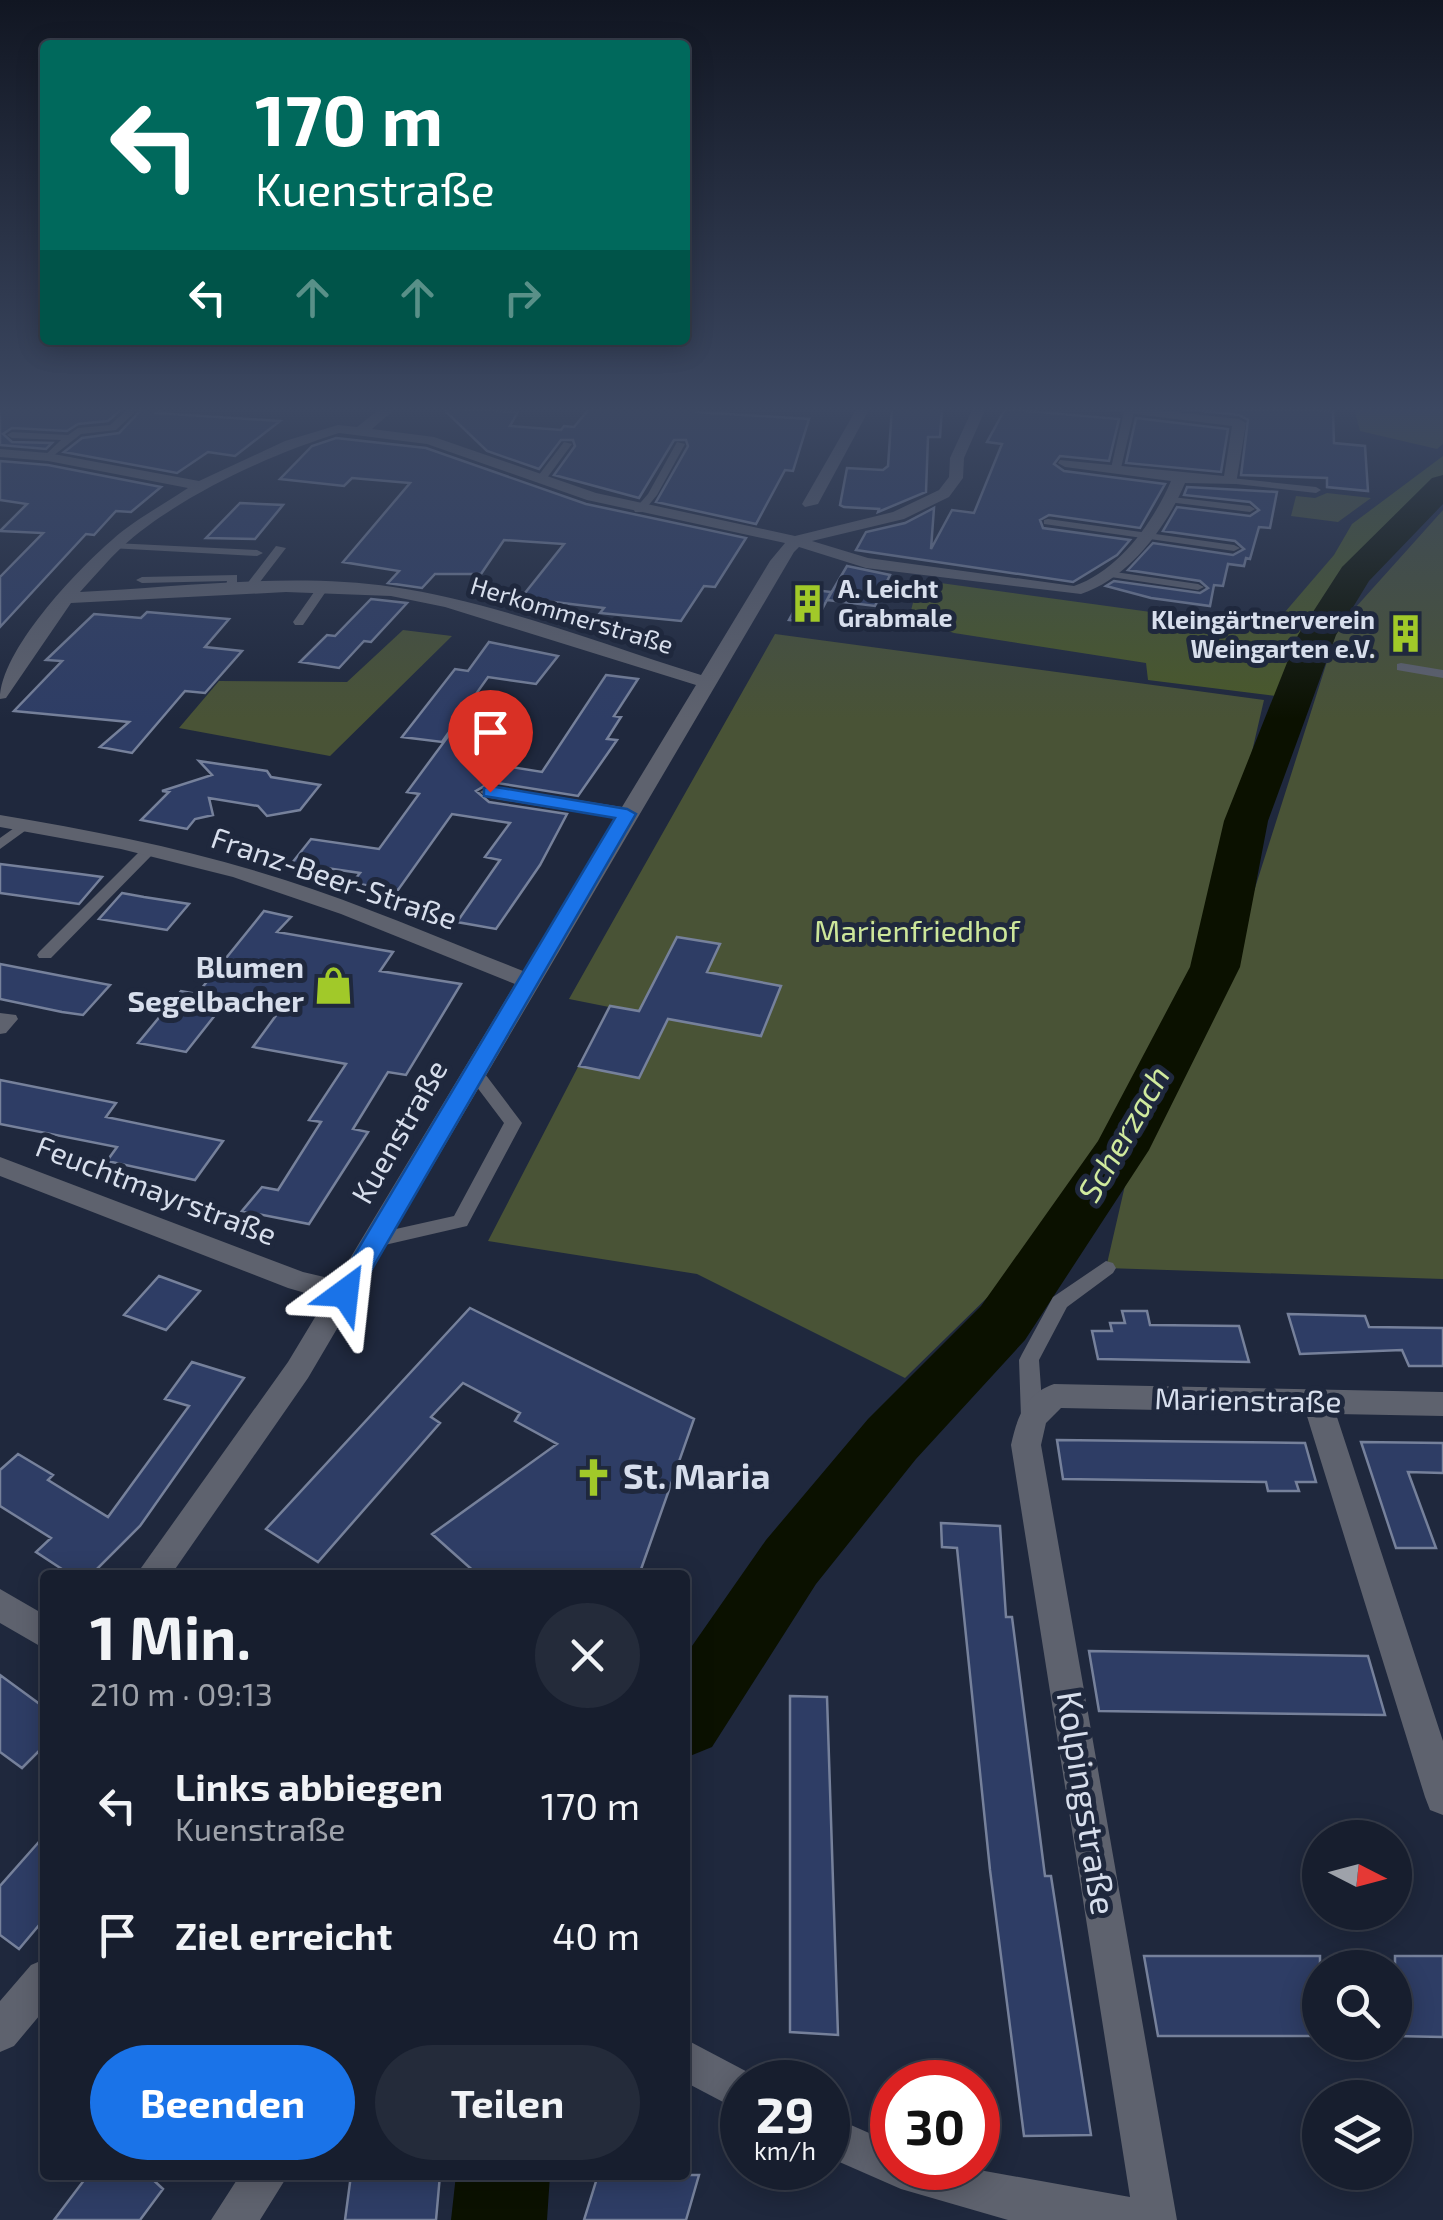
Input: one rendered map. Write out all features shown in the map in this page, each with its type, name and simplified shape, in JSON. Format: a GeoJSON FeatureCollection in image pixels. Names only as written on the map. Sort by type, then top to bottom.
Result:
{"type":"FeatureCollection","features":[{"type":"Feature","properties":{"kind":"street"},"geometry":{"type":"LineString","coordinates":[[0,694],[64,598],[114,546],[163,512]]}},
{"type":"Feature","properties":{"kind":"street"},"geometry":{"type":"LineString","coordinates":[[647,512],[796,540],[866,563],[1076,591],[1092,588],[1108,574],[1163,512]]}},
{"type":"Feature","properties":{"kind":"street"},"geometry":{"type":"LineString","coordinates":[[796,540],[908,512]]}},
{"type":"Feature","properties":{"kind":"street","name":"Kuenstraße"},"geometry":{"type":"LineString","coordinates":[[156,1570],[298,1370],[778,561],[796,540]]}},
{"type":"Feature","properties":{"kind":"street","name":"Herkommerstraße"},"geometry":{"type":"LineString","coordinates":[[64,598],[323,586],[390,591],[449,603],[706,682]]}},
{"type":"Feature","properties":{"kind":"street"},"geometry":{"type":"LineString","coordinates":[[490,792],[627,814]]}},
{"type":"Feature","properties":{"kind":"street","name":"Franz-Beer-Straße"},"geometry":{"type":"LineString","coordinates":[[0,821],[241,873],[390,926],[527,981]]}},
{"type":"Feature","properties":{"kind":"street","name":"Feuchtmayrstraße"},"geometry":{"type":"LineString","coordinates":[[0,1166],[298,1281],[345,1293]]}},
{"type":"Feature","properties":{"kind":"street"},"geometry":{"type":"LineString","coordinates":[[1318,1403],[1443,1798]]}},
{"type":"Feature","properties":{"kind":"street","name":"Marienstraße"},"geometry":{"type":"LineString","coordinates":[[1043,1407],[1443,1404]]}},
{"type":"Feature","properties":{"kind":"street","name":"Kolpingstraße"},"geometry":{"type":"LineString","coordinates":[[1043,1407],[1026,1444],[1155,2220]]}},
{"type":"Feature","properties":{"kind":"street"},"geometry":{"type":"LineString","coordinates":[[0,1604],[40,1631]]}},
{"type":"Feature","properties":{"kind":"street"},"geometry":{"type":"LineString","coordinates":[[0,2032],[40,1984]]}},
{"type":"Feature","properties":{"kind":"street"},"geometry":{"type":"LineString","coordinates":[[690,2062],[720,2079]]}},
{"type":"Feature","properties":{"kind":"street"},"geometry":{"type":"LineString","coordinates":[[233,2220],[263,2180]]}},
{"type":"Feature","properties":{"kind":"street"},"geometry":{"type":"LineString","coordinates":[[972,2190],[1051,2209],[1137,2220]]}},
{"type":"Feature","properties":{"kind":"lane"},"geometry":{"type":"LineString","coordinates":[[1048,522],[1234,548]]}},
{"type":"Feature","properties":{"kind":"lane"},"geometry":{"type":"LineString","coordinates":[[114,546],[256,552]]}},
{"type":"Feature","properties":{"kind":"lane"},"geometry":{"type":"LineString","coordinates":[[142,580],[233,576],[240,590],[280,548]]}},
{"type":"Feature","properties":{"kind":"lane"},"geometry":{"type":"LineString","coordinates":[[1108,574],[1198,587]]}},
{"type":"Feature","properties":{"kind":"lane"},"geometry":{"type":"LineString","coordinates":[[299,622],[323,586]]}},
{"type":"Feature","properties":{"kind":"lane"},"geometry":{"type":"LineString","coordinates":[[1401,667],[1443,674]]}},
{"type":"Feature","properties":{"kind":"lane"},"geometry":{"type":"LineString","coordinates":[[0,845],[24,825]]}},
{"type":"Feature","properties":{"kind":"lane"},"geometry":{"type":"LineString","coordinates":[[44,955],[148,850]]}},
{"type":"Feature","properties":{"kind":"lane"},"geometry":{"type":"LineString","coordinates":[[0,1018],[10,1020],[0,1029]]}},
{"type":"Feature","properties":{"kind":"lane"},"geometry":{"type":"LineString","coordinates":[[376,1240],[460,1221],[513,1123],[474,1070]]}},
{"type":"Feature","properties":{"kind":"lane"},"geometry":{"type":"LineString","coordinates":[[1043,1407],[1029,1360],[1060,1302],[1106,1268]]}},
{"type":"Feature","properties":{"kind":"green space"},"geometry":{"type":"Polygon","coordinates":[[[1292,512],[1352,512],[1338,522],[1291,516],[1292,512]]]}},
{"type":"Feature","properties":{"kind":"green space"},"geometry":{"type":"Polygon","coordinates":[[[1369,512],[1420,512],[1318,628],[1291,698],[1148,680],[1146,663],[954,633],[909,618],[919,580],[1238,624],[1279,619],[1334,555],[1352,524],[1369,512]]]}},
{"type":"Feature","properties":{"kind":"green space"},"geometry":{"type":"Polygon","coordinates":[[[1443,512],[1443,1279],[1106,1268],[1135,1142],[1220,998],[1338,627],[1443,512]]]}},
{"type":"Feature","properties":{"kind":"green space"},"geometry":{"type":"Polygon","coordinates":[[[403,630],[452,636],[330,756],[179,728],[219,681],[347,682],[403,630]]]}},
{"type":"Feature","properties":{"kind":"green space","name":"Marienfriedhof"},"geometry":{"type":"Polygon","coordinates":[[[775,634],[1264,700],[1196,992],[1044,1242],[905,1378],[697,1274],[488,1241],[609,1007],[569,999],[775,634]]]}},
{"type":"Feature","properties":{"kind":"building"},"geometry":{"type":"Polygon","coordinates":[[[19,512],[115,512],[94,535],[86,534],[0,627],[0,577],[43,533],[0,531],[19,512]]]}},
{"type":"Feature","properties":{"kind":"building"},"geometry":{"type":"Polygon","coordinates":[[[232,512],[278,512],[255,539],[206,538],[232,512]]]}},
{"type":"Feature","properties":{"kind":"building"},"geometry":{"type":"Polygon","coordinates":[[[386,512],[622,512],[746,538],[715,587],[704,586],[681,621],[600,613],[604,608],[521,598],[564,544],[504,540],[481,574],[435,574],[422,588],[388,583],[399,571],[343,562],[386,512]]]}},
{"type":"Feature","properties":{"kind":"building"},"geometry":{"type":"Polygon","coordinates":[[[700,512],[763,512],[756,524],[700,512]]]}},
{"type":"Feature","properties":{"kind":"building"},"geometry":{"type":"Polygon","coordinates":[[[934,512],[931,549],[951,512],[1149,512],[1140,528],[1049,515],[1040,520],[1043,528],[1130,540],[1117,555],[1073,582],[856,550],[866,532],[934,512]]]}},
{"type":"Feature","properties":{"kind":"building"},"geometry":{"type":"Polygon","coordinates":[[[1174,512],[1250,516],[1257,512],[1273,512],[1270,528],[1259,527],[1250,559],[1246,558],[1244,566],[1228,564],[1223,586],[1214,585],[1210,606],[1151,598],[1106,586],[1114,581],[1200,593],[1208,588],[1200,581],[1128,570],[1153,543],[1233,555],[1244,549],[1235,541],[1163,531],[1174,512]]]}},
{"type":"Feature","properties":{"kind":"building"},"geometry":{"type":"Polygon","coordinates":[[[847,566],[890,575],[875,606],[827,600],[847,566]]]}},
{"type":"Feature","properties":{"kind":"building","name":"A. Leicht Grabmale"},"geometry":{"type":"Polygon","coordinates":[[[806,589],[831,592],[815,623],[789,620],[806,589]]]}},
{"type":"Feature","properties":{"kind":"building"},"geometry":{"type":"Polygon","coordinates":[[[371,599],[407,603],[371,642],[364,641],[339,668],[300,662],[327,635],[335,636],[371,599]]]}},
{"type":"Feature","properties":{"kind":"building"},"geometry":{"type":"Polygon","coordinates":[[[147,612],[229,619],[205,647],[242,651],[205,693],[185,691],[132,753],[100,747],[129,722],[14,711],[62,661],[46,660],[94,614],[141,618],[147,612]]]}},
{"type":"Feature","properties":{"kind":"building"},"geometry":{"type":"Polygon","coordinates":[[[489,642],[558,656],[536,684],[488,677],[442,742],[402,737],[455,669],[468,671],[489,642]]]}},
{"type":"Feature","properties":{"kind":"building"},"geometry":{"type":"Polygon","coordinates":[[[606,675],[638,679],[614,716],[621,717],[607,739],[617,740],[578,796],[491,782],[476,791],[489,802],[567,814],[540,865],[496,929],[457,922],[500,860],[485,857],[510,823],[452,814],[398,890],[352,883],[360,873],[292,863],[311,839],[379,849],[419,794],[407,792],[452,731],[504,738],[486,763],[542,772],[606,675]]]}},
{"type":"Feature","properties":{"kind":"building"},"geometry":{"type":"Polygon","coordinates":[[[199,761],[267,771],[271,777],[320,785],[300,810],[267,816],[258,806],[209,798],[213,815],[195,819],[187,829],[141,820],[169,792],[162,791],[212,775],[199,761]]]}},
{"type":"Feature","properties":{"kind":"building"},"geometry":{"type":"Polygon","coordinates":[[[0,864],[102,877],[79,904],[0,893],[0,864]]]}},
{"type":"Feature","properties":{"kind":"building"},"geometry":{"type":"Polygon","coordinates":[[[122,893],[189,904],[167,930],[99,919],[122,893]]]}},
{"type":"Feature","properties":{"kind":"building"},"geometry":{"type":"Polygon","coordinates":[[[264,911],[291,917],[277,932],[393,952],[380,971],[461,984],[406,1075],[388,1072],[353,1129],[368,1132],[309,1224],[242,1211],[262,1187],[278,1190],[321,1122],[309,1120],[346,1064],[253,1047],[280,1010],[227,1000],[186,1052],[138,1043],[181,991],[197,994],[264,911]]]}},
{"type":"Feature","properties":{"kind":"building"},"geometry":{"type":"Polygon","coordinates":[[[677,937],[720,944],[707,972],[781,986],[761,1036],[668,1019],[639,1078],[579,1066],[610,1006],[639,1011],[677,937]]]}},
{"type":"Feature","properties":{"kind":"building"},"geometry":{"type":"Polygon","coordinates":[[[0,964],[110,985],[83,1015],[62,1012],[0,999],[0,964]]]}},
{"type":"Feature","properties":{"kind":"building"},"geometry":{"type":"Polygon","coordinates":[[[0,1080],[116,1103],[106,1117],[223,1141],[195,1180],[107,1161],[117,1147],[0,1124],[0,1080]]]}},
{"type":"Feature","properties":{"kind":"building"},"geometry":{"type":"Polygon","coordinates":[[[159,1276],[200,1291],[166,1330],[124,1315],[159,1276]]]}},
{"type":"Feature","properties":{"kind":"building"},"geometry":{"type":"Polygon","coordinates":[[[470,1308],[694,1419],[641,1570],[472,1570],[432,1534],[557,1444],[515,1421],[520,1413],[463,1383],[431,1417],[440,1423],[318,1562],[266,1529],[470,1308]]]}},
{"type":"Feature","properties":{"kind":"building"},"geometry":{"type":"Polygon","coordinates":[[[1122,1311],[1147,1311],[1150,1325],[1239,1326],[1249,1362],[1098,1359],[1092,1331],[1112,1331],[1110,1323],[1125,1323],[1122,1311]]]}},
{"type":"Feature","properties":{"kind":"building"},"geometry":{"type":"Polygon","coordinates":[[[1288,1314],[1365,1316],[1369,1327],[1443,1328],[1443,1366],[1409,1366],[1402,1350],[1300,1354],[1288,1314]]]}},
{"type":"Feature","properties":{"kind":"building"},"geometry":{"type":"Polygon","coordinates":[[[192,1362],[244,1378],[140,1526],[96,1570],[63,1570],[36,1552],[51,1538],[0,1506],[0,1470],[18,1454],[53,1475],[48,1480],[108,1517],[189,1406],[165,1399],[192,1362]]]}},
{"type":"Feature","properties":{"kind":"building"},"geometry":{"type":"Polygon","coordinates":[[[1057,1440],[1305,1443],[1316,1482],[1296,1482],[1299,1491],[1268,1491],[1266,1482],[1063,1479],[1057,1440]]]}},
{"type":"Feature","properties":{"kind":"building"},"geometry":{"type":"Polygon","coordinates":[[[1361,1442],[1443,1443],[1443,1473],[1408,1472],[1436,1548],[1396,1548],[1361,1442]]]}},
{"type":"Feature","properties":{"kind":"building"},"geometry":{"type":"Polygon","coordinates":[[[941,1523],[1000,1526],[1006,1617],[1012,1617],[1045,1876],[1051,1876],[1091,2135],[1024,2136],[990,1870],[957,1548],[942,1547],[941,1523]]]}},
{"type":"Feature","properties":{"kind":"building"},"geometry":{"type":"Polygon","coordinates":[[[1089,1651],[1368,1656],[1385,1715],[1099,1711],[1089,1651]]]}},
{"type":"Feature","properties":{"kind":"building"},"geometry":{"type":"Polygon","coordinates":[[[0,1675],[40,1704],[40,1750],[22,1768],[0,1752],[0,1675]]]}},
{"type":"Feature","properties":{"kind":"building"},"geometry":{"type":"Polygon","coordinates":[[[790,1696],[827,1697],[838,2035],[790,2032],[790,1696]]]}},
{"type":"Feature","properties":{"kind":"building"},"geometry":{"type":"Polygon","coordinates":[[[40,1841],[40,1924],[19,1949],[0,1935],[0,1886],[40,1841]]]}},
{"type":"Feature","properties":{"kind":"building"},"geometry":{"type":"Polygon","coordinates":[[[1144,1956],[1302,1956],[1302,2036],[1158,2036],[1144,1956]]]}},
{"type":"Feature","properties":{"kind":"building"},"geometry":{"type":"Polygon","coordinates":[[[1412,1956],[1443,1956],[1443,2037],[1412,2036],[1412,1956]]]}},
{"type":"Feature","properties":{"kind":"building"},"geometry":{"type":"Polygon","coordinates":[[[690,2175],[699,2175],[686,2220],[584,2220],[596,2180],[690,2180],[690,2175]]]}},
{"type":"Feature","properties":{"kind":"building"},"geometry":{"type":"Polygon","coordinates":[[[84,2180],[153,2180],[163,2189],[140,2220],[54,2220],[84,2180]]]}},
{"type":"Feature","properties":{"kind":"building"},"geometry":{"type":"Polygon","coordinates":[[[350,2180],[440,2180],[436,2220],[345,2220],[350,2180]]]}},
{"type":"Feature","properties":{"kind":"waterway","name":"Scherzach"},"geometry":{"type":"LineString","coordinates":[[690,1714],[791,1562],[892,1439],[1003,1323],[1121,1150],[1215,967],[1246,821],[1317,635],[1355,575],[1417,512]]}},
{"type":"Feature","properties":{"kind":"waterway","name":"Scherzach"},"geometry":{"type":"LineString","coordinates":[[499,2220],[503,2180]]}},
{"type":"Feature","properties":{"kind":"place","name":"A. Leicht Grabmale"},"geometry":{"type":"Point","coordinates":[808,603]}},
{"type":"Feature","properties":{"kind":"place","name":"Kleingärtnerverein Weingarten e.V."},"geometry":{"type":"Point","coordinates":[1405,634]}},
{"type":"Feature","properties":{"kind":"place","name":"Blumen Segelbacher"},"geometry":{"type":"Point","coordinates":[334,985]}},
{"type":"Feature","properties":{"kind":"place","name":"St. Maria"},"geometry":{"type":"Point","coordinates":[593,1477]}},
{"type":"Feature","properties":{"kind":"route"},"geometry":{"type":"LineString","coordinates":[[345,1293],[627,814],[490,792]]}}]}
